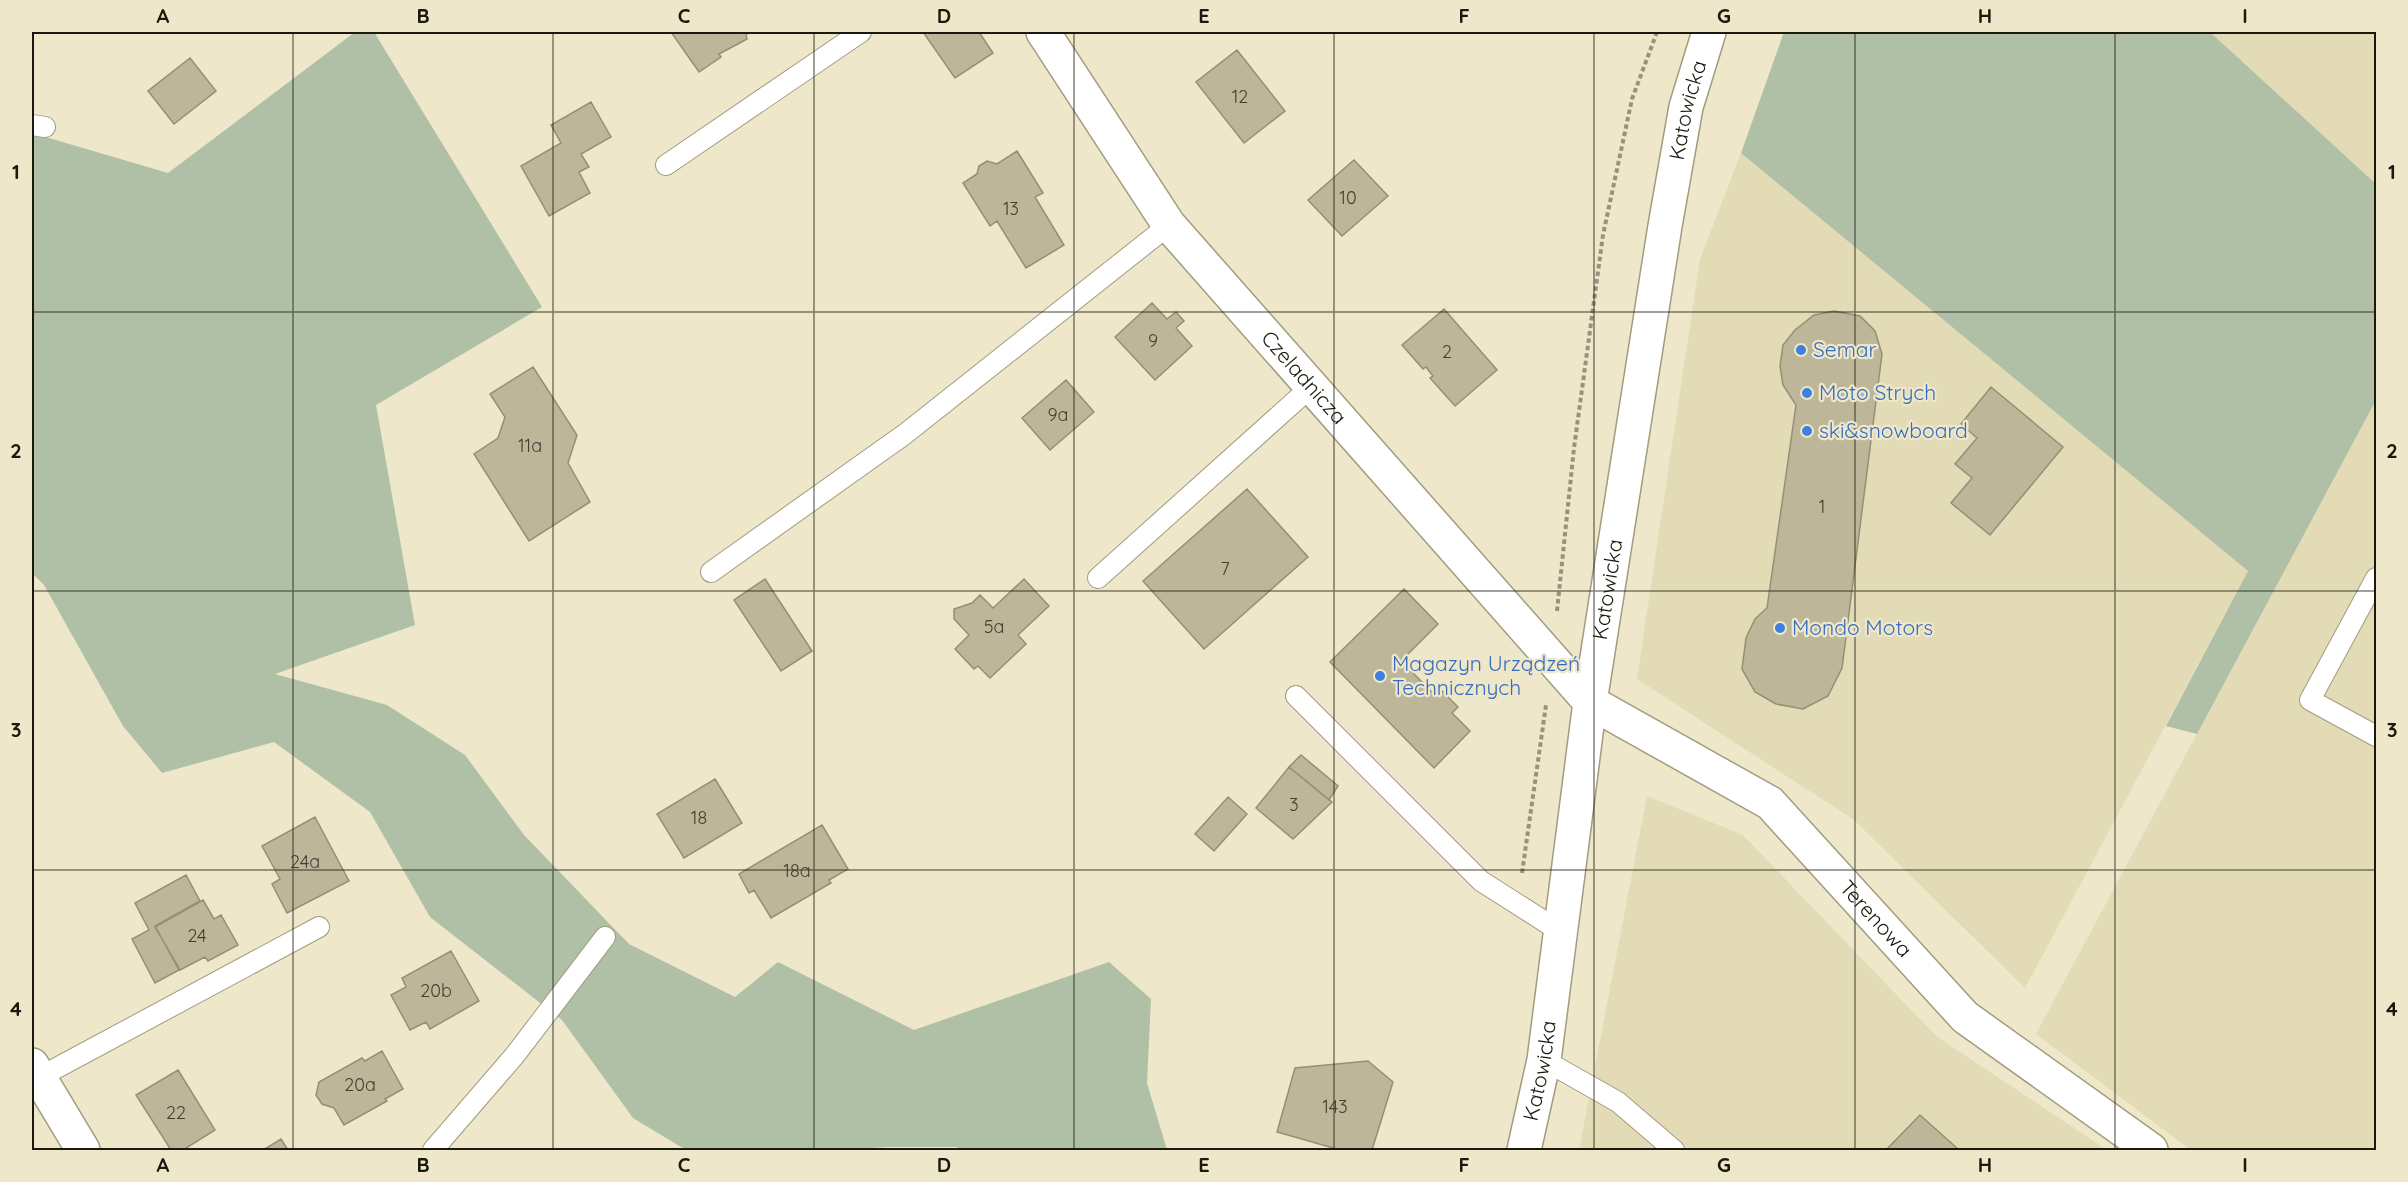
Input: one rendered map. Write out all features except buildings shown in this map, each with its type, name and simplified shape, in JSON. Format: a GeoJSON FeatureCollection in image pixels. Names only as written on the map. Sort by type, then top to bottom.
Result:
{"type":"FeatureCollection","features":[{"type":"Feature","properties":{"kind":"street","name":"Czeladnicza"},"geometry":{"type":"LineString","coordinates":[[1043,32],[1168,225],[1590,702]]}},
{"type":"Feature","properties":{"kind":"street","name":"Katowicka"},"geometry":{"type":"LineString","coordinates":[[1524,1150],[1544,1060],[1590,702],[1682,128],[1686,107],[1709,32]]}},
{"type":"Feature","properties":{"kind":"street","name":"Terenowa"},"geometry":{"type":"LineString","coordinates":[[1590,702],[1770,803],[1965,1017],[2151,1150]]}},
{"type":"Feature","properties":{"kind":"street"},"geometry":{"type":"LineString","coordinates":[[35,1071],[83,1150]]}},
{"type":"Feature","properties":{"kind":"lane"},"geometry":{"type":"LineString","coordinates":[[666,165],[861,32]]}},
{"type":"Feature","properties":{"kind":"lane"},"geometry":{"type":"LineString","coordinates":[[711,572],[905,434],[1168,225]]}},
{"type":"Feature","properties":{"kind":"lane"},"geometry":{"type":"LineString","coordinates":[[1098,578],[1312,386]]}},
{"type":"Feature","properties":{"kind":"lane"},"geometry":{"type":"LineString","coordinates":[[2376,578],[2310,700],[2376,736]]}},
{"type":"Feature","properties":{"kind":"lane"},"geometry":{"type":"LineString","coordinates":[[1296,696],[1480,881],[1517,907],[1561,932]]}},
{"type":"Feature","properties":{"kind":"lane"},"geometry":{"type":"LineString","coordinates":[[35,1071],[319,927]]}},
{"type":"Feature","properties":{"kind":"lane"},"geometry":{"type":"LineString","coordinates":[[433,1150],[515,1055],[605,937]]}},
{"type":"Feature","properties":{"kind":"lane"},"geometry":{"type":"LineString","coordinates":[[1544,1060],[1618,1102],[1674,1150]]}},
{"type":"Feature","properties":{"kind":"path"},"geometry":{"type":"LineString","coordinates":[[1517,907],[1552,659],[1574,448],[1603,235],[1632,99],[1657,32]]}},
{"type":"Feature","properties":{"kind":"shaded area"},"geometry":{"type":"Polygon","coordinates":[[[2210,32],[2376,32],[2376,184],[2210,32]]]}},
{"type":"Feature","properties":{"kind":"shaded area"},"geometry":{"type":"Polygon","coordinates":[[[1741,153],[2248,571],[2025,988],[1854,820],[1637,679],[1700,259],[1741,153]]]}},
{"type":"Feature","properties":{"kind":"shaded area"},"geometry":{"type":"Polygon","coordinates":[[[2376,400],[2376,1150],[2191,1150],[2036,1034],[2376,400]]]}},
{"type":"Feature","properties":{"kind":"shaded area"},"geometry":{"type":"Polygon","coordinates":[[[1647,796],[1743,835],[1936,1036],[2107,1150],[1579,1150],[1647,796]]]}},
{"type":"Feature","properties":{"kind":"green space"},"geometry":{"type":"Polygon","coordinates":[[[355,32],[374,32],[542,307],[376,405],[415,625],[275,674],[387,705],[465,755],[524,835],[629,944],[735,997],[778,962],[914,1030],[1109,962],[1151,999],[1147,1083],[1167,1150],[964,1150],[956,1147],[888,1147],[837,1150],[686,1150],[633,1118],[562,1020],[430,917],[370,812],[274,742],[162,773],[123,726],[44,585],[32,573],[32,133],[168,173],[355,32]]]}},
{"type":"Feature","properties":{"kind":"green space"},"geometry":{"type":"Polygon","coordinates":[[[1784,32],[2210,32],[2376,184],[2376,400],[2197,734],[2166,726],[2248,571],[1741,153],[1784,32]]]}},
{"type":"Feature","properties":{"kind":"place","name":"Semar"},"geometry":{"type":"Point","coordinates":[1801,350]}},
{"type":"Feature","properties":{"kind":"place","name":"Moto Strych"},"geometry":{"type":"Point","coordinates":[1807,393]}},
{"type":"Feature","properties":{"kind":"place","name":"ski&snowboard"},"geometry":{"type":"Point","coordinates":[1807,431]}},
{"type":"Feature","properties":{"kind":"place","name":"Mondo Motors"},"geometry":{"type":"Point","coordinates":[1780,628]}},
{"type":"Feature","properties":{"kind":"place","name":"Magazyn Urządzeń Technicznych"},"geometry":{"type":"Point","coordinates":[1380,676]}}]}
